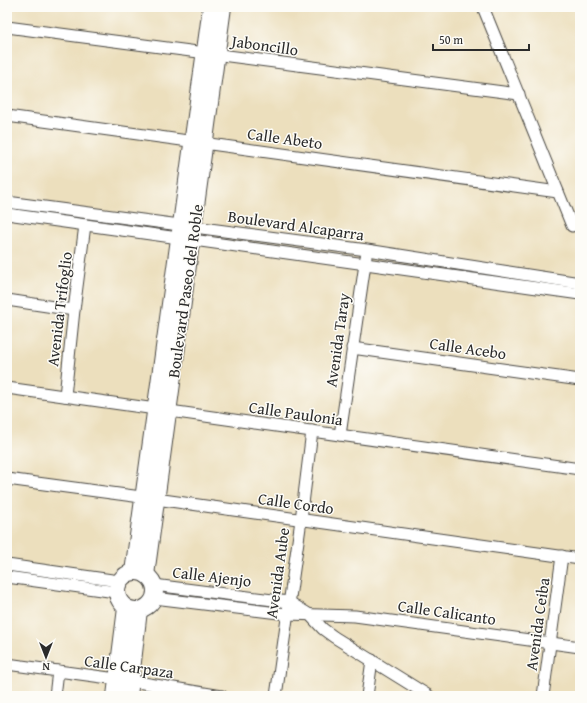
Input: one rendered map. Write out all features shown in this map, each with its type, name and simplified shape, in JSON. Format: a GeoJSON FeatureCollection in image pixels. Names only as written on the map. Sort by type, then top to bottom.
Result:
{"type":"FeatureCollection","features":[{"type":"Feature","properties":{"kind":"street","name":"Boulevard Paseo del Roble"},"geometry":{"type":"LineString","coordinates":[[211,7],[211,53]]}},
{"type":"Feature","properties":{"kind":"street","name":"Boulevard Paseo del Roble"},"geometry":{"type":"LineString","coordinates":[[147,583],[150,498],[211,53],[223,7]]}},
{"type":"Feature","properties":{"kind":"street"},"geometry":{"type":"LineString","coordinates":[[484,7],[572,226]]}},
{"type":"Feature","properties":{"kind":"street","name":"Jaboncillo"},"geometry":{"type":"LineString","coordinates":[[7,27],[519,94]]}},
{"type":"Feature","properties":{"kind":"street","name":"Calle Abeto"},"geometry":{"type":"LineString","coordinates":[[7,116],[558,192]]}},
{"type":"Feature","properties":{"kind":"street","name":"Boulevard Alcaparra"},"geometry":{"type":"LineString","coordinates":[[7,202],[364,264],[580,294]]}},
{"type":"Feature","properties":{"kind":"street","name":"Boulevard Alcaparra"},"geometry":{"type":"LineString","coordinates":[[7,214],[85,225],[367,250],[580,283]]}},
{"type":"Feature","properties":{"kind":"street","name":"Avenida Trifoglio"},"geometry":{"type":"LineString","coordinates":[[65,396],[85,225]]}},
{"type":"Feature","properties":{"kind":"street","name":"Avenida Taray"},"geometry":{"type":"LineString","coordinates":[[340,435],[367,250]]}},
{"type":"Feature","properties":{"kind":"street"},"geometry":{"type":"LineString","coordinates":[[7,300],[74,310]]}},
{"type":"Feature","properties":{"kind":"street","name":"Calle Acebo"},"geometry":{"type":"LineString","coordinates":[[352,348],[580,380]]}},
{"type":"Feature","properties":{"kind":"street","name":"Calle Paulonia"},"geometry":{"type":"LineString","coordinates":[[7,388],[580,469]]}},
{"type":"Feature","properties":{"kind":"street","name":"Avenida Aube"},"geometry":{"type":"LineString","coordinates":[[276,696],[312,431]]}},
{"type":"Feature","properties":{"kind":"street","name":"Calle Cordo"},"geometry":{"type":"LineString","coordinates":[[7,479],[580,559]]}},
{"type":"Feature","properties":{"kind":"street","name":"Avenida Ceiba"},"geometry":{"type":"LineString","coordinates":[[543,696],[562,556]]}},
{"type":"Feature","properties":{"kind":"street"},"geometry":{"type":"LineString","coordinates":[[7,565],[118,586]]}},
{"type":"Feature","properties":{"kind":"street"},"geometry":{"type":"LineString","coordinates":[[127,574],[147,583],[151,604],[146,608],[133,609],[122,606],[119,601],[118,586],[127,574]]}},
{"type":"Feature","properties":{"kind":"street"},"geometry":{"type":"LineString","coordinates":[[7,577],[118,586]]}},
{"type":"Feature","properties":{"kind":"street","name":"Calle Ajenjo"},"geometry":{"type":"LineString","coordinates":[[147,583],[289,602],[310,615],[323,629],[429,696]]}},
{"type":"Feature","properties":{"kind":"street","name":"Calle Ajenjo"},"geometry":{"type":"LineString","coordinates":[[147,583],[287,614],[310,615]]}},
{"type":"Feature","properties":{"kind":"street"},"geometry":{"type":"LineString","coordinates":[[115,696],[126,686],[133,609]]}},
{"type":"Feature","properties":{"kind":"street","name":"Calle Calicanto"},"geometry":{"type":"LineString","coordinates":[[310,615],[355,616],[580,647]]}},
{"type":"Feature","properties":{"kind":"street"},"geometry":{"type":"LineString","coordinates":[[367,696],[372,660]]}},
{"type":"Feature","properties":{"kind":"street","name":"Calle Carpaza"},"geometry":{"type":"LineString","coordinates":[[7,664],[58,671],[126,686],[222,696]]}},
{"type":"Feature","properties":{"kind":"street"},"geometry":{"type":"LineString","coordinates":[[55,696],[58,671]]}}]}
